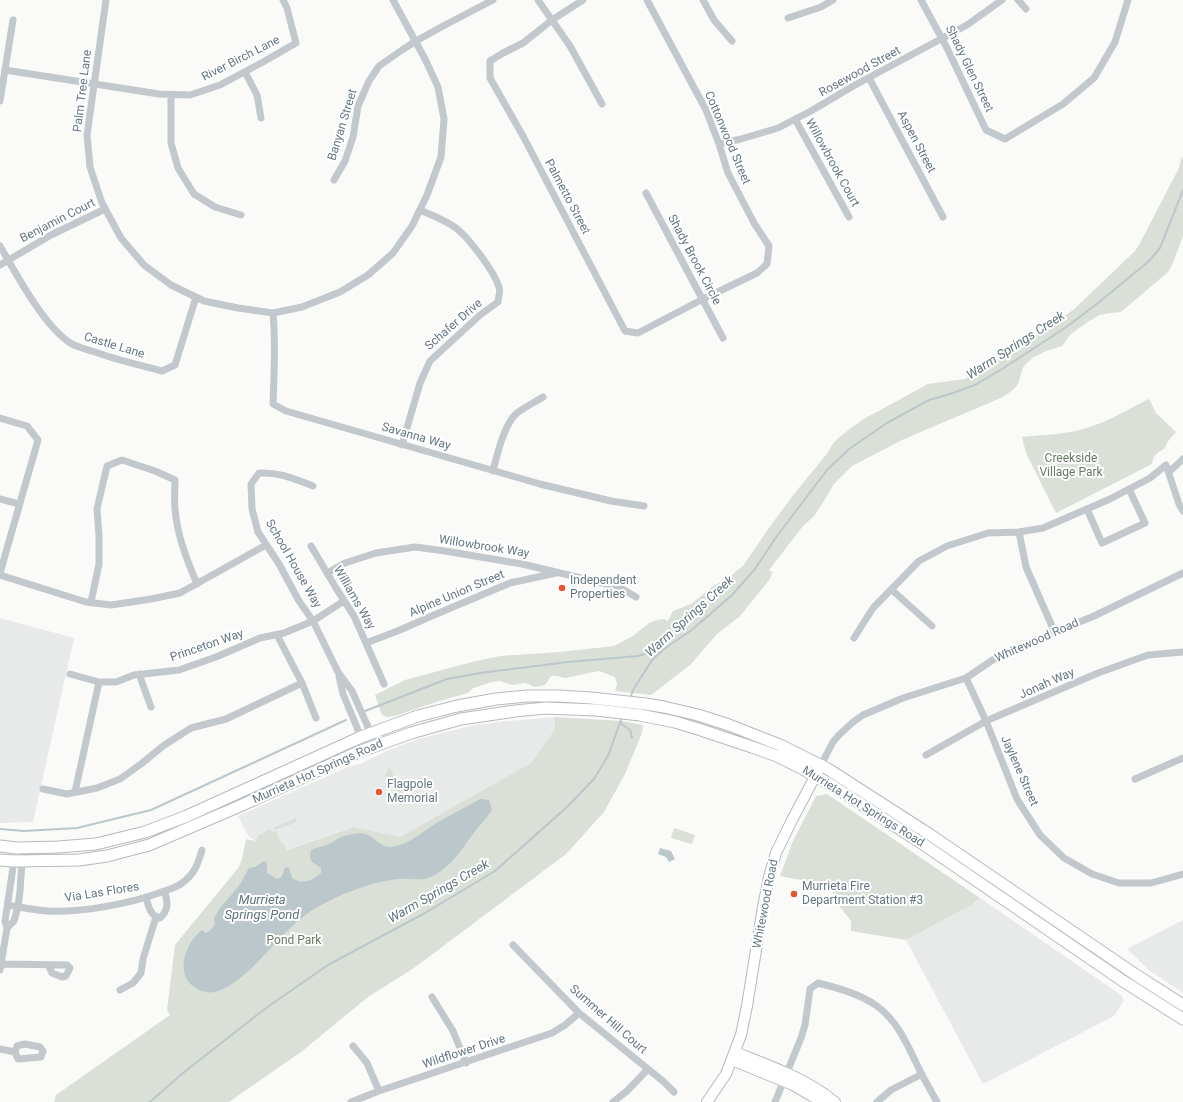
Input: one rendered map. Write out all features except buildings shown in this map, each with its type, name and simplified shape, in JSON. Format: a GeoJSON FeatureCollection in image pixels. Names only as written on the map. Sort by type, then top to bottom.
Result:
{"type":"FeatureCollection","features":[{"type":"Feature","properties":{"kind":"main road","name":"Murrieta Hot Springs Road"},"geometry":{"type":"LineString","coordinates":[[0,846],[17,848],[58,848],[96,844],[145,832],[187,816],[366,735],[418,716],[457,706],[496,699],[527,696],[584,697],[646,704],[698,715],[729,725],[780,745],[821,765],[929,834],[1136,975],[1183,1005]]}},
{"type":"Feature","properties":{"kind":"main road","name":"Murrieta Hot Springs Road"},"geometry":{"type":"LineString","coordinates":[[0,860],[79,860],[107,856],[149,845],[366,749],[411,733],[461,719],[515,711],[553,708],[640,714],[675,722],[724,737],[776,756],[833,786],[913,838],[1123,981],[1183,1019]]}},
{"type":"Feature","properties":{"kind":"main road","name":"Whitewood Road"},"geometry":{"type":"LineString","coordinates":[[707,1102],[726,1074],[741,1035],[763,907],[776,853],[821,765]]}},
{"type":"Feature","properties":{"kind":"main road"},"geometry":{"type":"LineString","coordinates":[[1073,946],[1078,946],[1122,975],[1131,978],[1136,975]]}},
{"type":"Feature","properties":{"kind":"main road"},"geometry":{"type":"LineString","coordinates":[[734,1056],[817,1088],[835,1102]]}},
{"type":"Feature","properties":{"kind":"main road"},"geometry":{"type":"LineString","coordinates":[[786,1077],[822,1102]]}},
{"type":"Feature","properties":{"kind":"street","name":"Palm Tree Lane"},"geometry":{"type":"LineString","coordinates":[[106,0],[87,135],[90,167],[105,209],[121,238],[144,265],[171,286],[204,301],[273,313],[302,307],[340,292],[368,275],[393,253],[412,226],[427,195],[441,157],[444,119],[438,87],[416,41],[393,0]]}},
{"type":"Feature","properties":{"kind":"street","name":"River Birch Lane"},"geometry":{"type":"LineString","coordinates":[[6,70],[159,94],[190,95],[220,85],[296,43],[287,8],[283,0]]}},
{"type":"Feature","properties":{"kind":"street","name":"Banyan Street"},"geometry":{"type":"LineString","coordinates":[[334,180],[345,161],[353,136],[358,106],[369,81],[379,66],[416,41],[493,0]]}},
{"type":"Feature","properties":{"kind":"street"},"geometry":{"type":"LineString","coordinates":[[538,0],[570,46],[602,104]]}},
{"type":"Feature","properties":{"kind":"street"},"geometry":{"type":"LineString","coordinates":[[552,20],[583,0]]}},
{"type":"Feature","properties":{"kind":"street","name":"Cottonwood Street"},"geometry":{"type":"LineString","coordinates":[[647,0],[706,110],[728,173],[754,223],[769,246],[767,264],[757,273],[703,299]]}},
{"type":"Feature","properties":{"kind":"street"},"geometry":{"type":"LineString","coordinates":[[703,0],[714,20],[732,42]]}},
{"type":"Feature","properties":{"kind":"street"},"geometry":{"type":"LineString","coordinates":[[788,18],[821,7],[833,0]]}},
{"type":"Feature","properties":{"kind":"street","name":"Shady Glen Street"},"geometry":{"type":"LineString","coordinates":[[921,0],[942,39],[986,130],[1005,139],[1063,104],[1094,78],[1115,42],[1128,0]]}},
{"type":"Feature","properties":{"kind":"street","name":"Rosewood Street"},"geometry":{"type":"LineString","coordinates":[[719,144],[778,128],[796,119],[967,25],[1002,0]]}},
{"type":"Feature","properties":{"kind":"street"},"geometry":{"type":"LineString","coordinates":[[1018,0],[1026,9]]}},
{"type":"Feature","properties":{"kind":"street"},"geometry":{"type":"LineString","coordinates":[[0,101],[13,20]]}},
{"type":"Feature","properties":{"kind":"street","name":"Palmetto Street"},"geometry":{"type":"LineString","coordinates":[[552,20],[523,42],[490,61],[490,78],[526,142],[625,330],[638,333],[703,299]]}},
{"type":"Feature","properties":{"kind":"street"},"geometry":{"type":"LineString","coordinates":[[245,72],[257,95],[261,118]]}},
{"type":"Feature","properties":{"kind":"street","name":"Aspen Street"},"geometry":{"type":"LineString","coordinates":[[869,78],[943,217]]}},
{"type":"Feature","properties":{"kind":"street"},"geometry":{"type":"LineString","coordinates":[[171,95],[171,143],[178,168],[194,194],[215,207],[241,215]]}},
{"type":"Feature","properties":{"kind":"street","name":"Willowbrook Сourt"},"geometry":{"type":"LineString","coordinates":[[796,119],[849,217]]}},
{"type":"Feature","properties":{"kind":"street","name":"Shady Brook Circle"},"geometry":{"type":"LineString","coordinates":[[646,193],[723,338]]}},
{"type":"Feature","properties":{"kind":"street","name":"Benjamin Court"},"geometry":{"type":"LineString","coordinates":[[0,265],[51,235],[105,209]]}},
{"type":"Feature","properties":{"kind":"street","name":"Schafer Drive"},"geometry":{"type":"LineString","coordinates":[[402,444],[420,383],[430,361],[480,315],[498,302],[500,289],[475,248],[456,228],[420,210]]}},
{"type":"Feature","properties":{"kind":"street","name":"Castle Lane"},"geometry":{"type":"LineString","coordinates":[[0,246],[38,308],[56,331],[74,345],[162,371],[175,365],[196,297]]}},
{"type":"Feature","properties":{"kind":"street","name":"Savanna Way"},"geometry":{"type":"LineString","coordinates":[[273,313],[275,335],[273,404],[286,411],[540,484],[604,499],[644,506]]}},
{"type":"Feature","properties":{"kind":"street"},"geometry":{"type":"LineString","coordinates":[[493,471],[505,431],[516,414],[543,397]]}},
{"type":"Feature","properties":{"kind":"street"},"geometry":{"type":"LineString","coordinates":[[0,418],[27,426],[38,440],[0,574],[86,602],[111,605],[180,594],[266,544]]}},
{"type":"Feature","properties":{"kind":"street"},"geometry":{"type":"LineString","coordinates":[[854,638],[873,608],[919,561],[947,546],[988,533],[1018,532],[1043,528],[1110,499],[1183,459]]}},
{"type":"Feature","properties":{"kind":"street"},"geometry":{"type":"LineString","coordinates":[[91,602],[99,564],[97,509],[107,466],[122,460],[155,471],[175,480],[174,507],[177,527],[187,560],[197,584]]}},
{"type":"Feature","properties":{"kind":"street"},"geometry":{"type":"LineString","coordinates":[[1168,468],[1179,504],[1183,511]]}},
{"type":"Feature","properties":{"kind":"street","name":"School House Way"},"geometry":{"type":"LineString","coordinates":[[313,486],[271,472],[259,473],[251,484],[252,509],[258,532],[279,564],[298,601],[313,621],[338,672],[352,691],[366,735],[366,749]]}},
{"type":"Feature","properties":{"kind":"street"},"geometry":{"type":"LineString","coordinates":[[1087,509],[1102,543],[1146,523],[1129,489]]}},
{"type":"Feature","properties":{"kind":"street"},"geometry":{"type":"LineString","coordinates":[[0,498],[19,504]]}},
{"type":"Feature","properties":{"kind":"street"},"geometry":{"type":"LineString","coordinates":[[1018,532],[1026,567],[1055,633]]}},
{"type":"Feature","properties":{"kind":"street","name":"Williams Way"},"geometry":{"type":"LineString","coordinates":[[311,546],[354,616],[384,684]]}},
{"type":"Feature","properties":{"kind":"street","name":"Willowbrook Way"},"geometry":{"type":"LineString","coordinates":[[327,573],[345,563],[376,552],[415,548],[445,551],[522,564],[619,587],[636,597]]}},
{"type":"Feature","properties":{"kind":"street","name":"Alpine Union Street"},"geometry":{"type":"LineString","coordinates":[[366,643],[510,583],[558,572]]}},
{"type":"Feature","properties":{"kind":"street","name":"Whitewood Road"},"geometry":{"type":"LineString","coordinates":[[821,765],[839,735],[845,728],[858,718],[903,698],[966,678],[1000,655],[1094,616],[1183,573]]}},
{"type":"Feature","properties":{"kind":"street"},"geometry":{"type":"LineString","coordinates":[[892,590],[932,626]]}},
{"type":"Feature","properties":{"kind":"street","name":"Princeton Way"},"geometry":{"type":"LineString","coordinates":[[70,674],[99,682],[116,682],[139,674],[179,670],[216,657],[260,638],[284,633],[313,621],[344,601]]}},
{"type":"Feature","properties":{"kind":"street"},"geometry":{"type":"LineString","coordinates":[[277,634],[302,682],[316,718]]}},
{"type":"Feature","properties":{"kind":"street","name":"Jonah Way"},"geometry":{"type":"LineString","coordinates":[[926,755],[986,722],[1098,673],[1148,655],[1183,652]]}},
{"type":"Feature","properties":{"kind":"street","name":"School House Way"},"geometry":{"type":"LineString","coordinates":[[338,672],[343,694],[366,735],[376,745]]}},
{"type":"Feature","properties":{"kind":"street"},"geometry":{"type":"LineString","coordinates":[[139,674],[151,707]]}},
{"type":"Feature","properties":{"kind":"street","name":"Jaylene Street"},"geometry":{"type":"LineString","coordinates":[[966,678],[986,722],[1017,799],[1040,835],[1064,858],[1092,874],[1119,883],[1151,883],[1183,874]]}},
{"type":"Feature","properties":{"kind":"street"},"geometry":{"type":"LineString","coordinates":[[75,792],[99,682]]}},
{"type":"Feature","properties":{"kind":"street"},"geometry":{"type":"LineString","coordinates":[[42,789],[68,794],[97,788],[120,778],[141,764],[163,746],[191,728],[226,719],[302,682]]}},
{"type":"Feature","properties":{"kind":"street"},"geometry":{"type":"LineString","coordinates":[[1135,779],[1183,758]]}},
{"type":"Feature","properties":{"kind":"street"},"geometry":{"type":"LineString","coordinates":[[4,928],[14,921],[18,907],[20,891],[17,848]]}},
{"type":"Feature","properties":{"kind":"street","name":"Via Las Flores"},"geometry":{"type":"LineString","coordinates":[[8,905],[48,911],[65,911],[82,910],[124,903],[146,897],[180,885],[191,875],[199,862],[202,850]]}},
{"type":"Feature","properties":{"kind":"street"},"geometry":{"type":"LineString","coordinates":[[18,861],[5,921],[1,967],[48,965]]}},
{"type":"Feature","properties":{"kind":"street"},"geometry":{"type":"LineString","coordinates":[[146,897],[152,913],[156,917],[160,918],[167,909],[167,898],[164,891]]}},
{"type":"Feature","properties":{"kind":"street"},"geometry":{"type":"LineString","coordinates":[[120,990],[133,983],[141,973],[143,959],[156,917]]}},
{"type":"Feature","properties":{"kind":"street","name":"Summer Hill Court"},"geometry":{"type":"LineString","coordinates":[[513,945],[579,1013],[648,1068],[674,1092]]}},
{"type":"Feature","properties":{"kind":"street"},"geometry":{"type":"LineString","coordinates":[[775,1102],[801,1038],[805,1025],[810,990],[818,983],[837,987],[867,999],[878,1007],[896,1027],[905,1041],[937,1102]]}},
{"type":"Feature","properties":{"kind":"street"},"geometry":{"type":"LineString","coordinates":[[432,997],[453,1031],[466,1063]]}},
{"type":"Feature","properties":{"kind":"street","name":"Wildflower Drive"},"geometry":{"type":"LineString","coordinates":[[350,1102],[552,1033],[565,1025],[579,1013]]}},
{"type":"Feature","properties":{"kind":"street"},"geometry":{"type":"LineString","coordinates":[[353,1046],[367,1063],[379,1091]]}},
{"type":"Feature","properties":{"kind":"street"},"geometry":{"type":"LineString","coordinates":[[0,1049],[15,1052]]}},
{"type":"Feature","properties":{"kind":"street"},"geometry":{"type":"LineString","coordinates":[[613,1102],[627,1091],[648,1068]]}},
{"type":"Feature","properties":{"kind":"street"},"geometry":{"type":"LineString","coordinates":[[877,1102],[891,1090],[922,1074]]}},
{"type":"Feature","properties":{"kind":"shaded area"},"geometry":{"type":"Polygon","coordinates":[[[0,618],[74,638],[33,822],[0,823],[0,618]]]}},
{"type":"Feature","properties":{"kind":"shaded area"},"geometry":{"type":"Polygon","coordinates":[[[555,717],[555,729],[531,763],[400,837],[352,827],[283,851],[258,836],[255,841],[249,837],[238,816],[348,767],[360,764],[389,750],[418,739],[470,726],[555,717]]]}},
{"type":"Feature","properties":{"kind":"shaded area"},"geometry":{"type":"Polygon","coordinates":[[[980,898],[1121,995],[1124,1000],[1114,1016],[983,1084],[906,940],[973,904],[980,898]]]}},
{"type":"Feature","properties":{"kind":"shaded area"},"geometry":{"type":"Polygon","coordinates":[[[1183,920],[1183,993],[1150,971],[1127,949],[1183,920]]]}},
{"type":"Feature","properties":{"kind":"green space"},"geometry":{"type":"Polygon","coordinates":[[[1183,157],[1183,236],[1168,272],[1121,312],[1099,315],[1071,334],[1062,346],[1032,358],[1023,367],[1018,384],[1003,397],[902,440],[852,466],[834,484],[814,516],[803,526],[769,570],[772,572],[770,579],[740,616],[717,634],[690,665],[651,695],[615,691],[617,684],[615,677],[599,671],[565,678],[551,676],[546,684],[534,687],[526,683],[512,685],[500,681],[492,682],[473,688],[468,693],[395,716],[387,717],[382,715],[375,695],[405,680],[500,656],[560,652],[614,646],[633,636],[649,623],[664,619],[668,621],[673,611],[691,604],[712,587],[728,578],[743,566],[798,489],[826,455],[834,442],[842,435],[862,420],[928,384],[965,379],[1035,336],[1073,310],[1135,251],[1179,168],[1183,157]]]}},
{"type":"Feature","properties":{"kind":"green space","name":"Creekside Village Park"},"geometry":{"type":"Polygon","coordinates":[[[1149,399],[1156,413],[1176,432],[1164,449],[1154,456],[1152,464],[1056,513],[1026,453],[1022,437],[1085,429],[1113,418],[1149,399]]]}},
{"type":"Feature","properties":{"kind":"green space","name":"Pond Park"},"geometry":{"type":"Polygon","coordinates":[[[555,717],[622,721],[643,725],[642,733],[625,774],[604,812],[566,854],[414,968],[368,997],[301,1052],[229,1102],[54,1102],[56,1095],[170,1015],[167,1010],[175,945],[239,867],[246,839],[255,841],[258,836],[270,829],[273,832],[276,831],[280,842],[283,843],[287,850],[353,827],[400,837],[531,763],[555,729],[555,717]]]}},
{"type":"Feature","properties":{"kind":"green space"},"geometry":{"type":"Polygon","coordinates":[[[391,768],[394,779],[391,781],[386,778],[385,775],[388,769],[391,768]]]}},
{"type":"Feature","properties":{"kind":"green space"},"geometry":{"type":"Polygon","coordinates":[[[397,786],[400,791],[415,786],[415,788],[399,794],[394,794],[394,788],[397,786]]]}},
{"type":"Feature","properties":{"kind":"green space"},"geometry":{"type":"Polygon","coordinates":[[[827,794],[980,898],[973,904],[906,940],[851,931],[851,921],[836,902],[832,890],[827,885],[780,876],[793,841],[816,796],[827,794]]]}},
{"type":"Feature","properties":{"kind":"green space"},"geometry":{"type":"Polygon","coordinates":[[[296,818],[297,821],[295,823],[274,830],[273,828],[296,818]]]}},
{"type":"Feature","properties":{"kind":"green space"},"geometry":{"type":"Polygon","coordinates":[[[674,828],[695,835],[692,844],[671,838],[674,828]]]}},
{"type":"Feature","properties":{"kind":"water","name":"Murrieta Springs Pond"},"geometry":{"type":"Polygon","coordinates":[[[480,799],[489,800],[492,810],[458,854],[444,869],[437,874],[424,879],[398,879],[386,881],[346,893],[321,905],[300,919],[252,968],[234,983],[215,992],[206,992],[197,989],[190,983],[186,976],[184,960],[190,943],[202,930],[206,933],[210,931],[215,924],[214,918],[220,908],[239,886],[249,868],[255,867],[264,861],[267,864],[267,873],[277,879],[282,877],[286,867],[289,868],[292,878],[304,882],[321,873],[321,868],[312,862],[310,857],[311,850],[329,844],[338,838],[357,833],[368,835],[379,843],[388,847],[398,846],[480,799]]]}},
{"type":"Feature","properties":{"kind":"water"},"geometry":{"type":"Polygon","coordinates":[[[660,848],[671,851],[675,859],[669,862],[666,857],[658,854],[660,848]]]}},
{"type":"Feature","properties":{"kind":"waterway","name":"Warm Springs Creek"},"geometry":{"type":"LineString","coordinates":[[630,699],[633,690],[652,660],[664,649],[693,629],[732,595],[755,569],[777,536],[827,470],[849,449],[887,423],[929,400],[975,385],[1065,328],[1098,303],[1148,262],[1160,248],[1183,190]]}},
{"type":"Feature","properties":{"kind":"waterway"},"geometry":{"type":"LineString","coordinates":[[365,711],[447,679],[480,673],[568,662],[638,656],[662,649]]}},
{"type":"Feature","properties":{"kind":"waterway","name":"Warm Springs Creek"},"geometry":{"type":"LineString","coordinates":[[150,1102],[183,1073],[266,1008],[328,965],[425,913],[495,871],[567,807],[594,779],[608,756],[622,717]]}},
{"type":"Feature","properties":{"kind":"waterway"},"geometry":{"type":"LineString","coordinates":[[0,829],[24,831],[77,828],[151,810],[346,720]]}},
{"type":"Feature","properties":{"kind":"waterway"},"geometry":{"type":"LineString","coordinates":[[620,723],[630,730],[632,738]]}},
{"type":"Feature","properties":{"kind":"place","name":"Independent Properties"},"geometry":{"type":"Point","coordinates":[562,588]}},
{"type":"Feature","properties":{"kind":"place","name":"Flagpole Memorial"},"geometry":{"type":"Point","coordinates":[379,792]}},
{"type":"Feature","properties":{"kind":"place","name":"Murrieta Fire Department Station #3"},"geometry":{"type":"Point","coordinates":[794,894]}}]}
